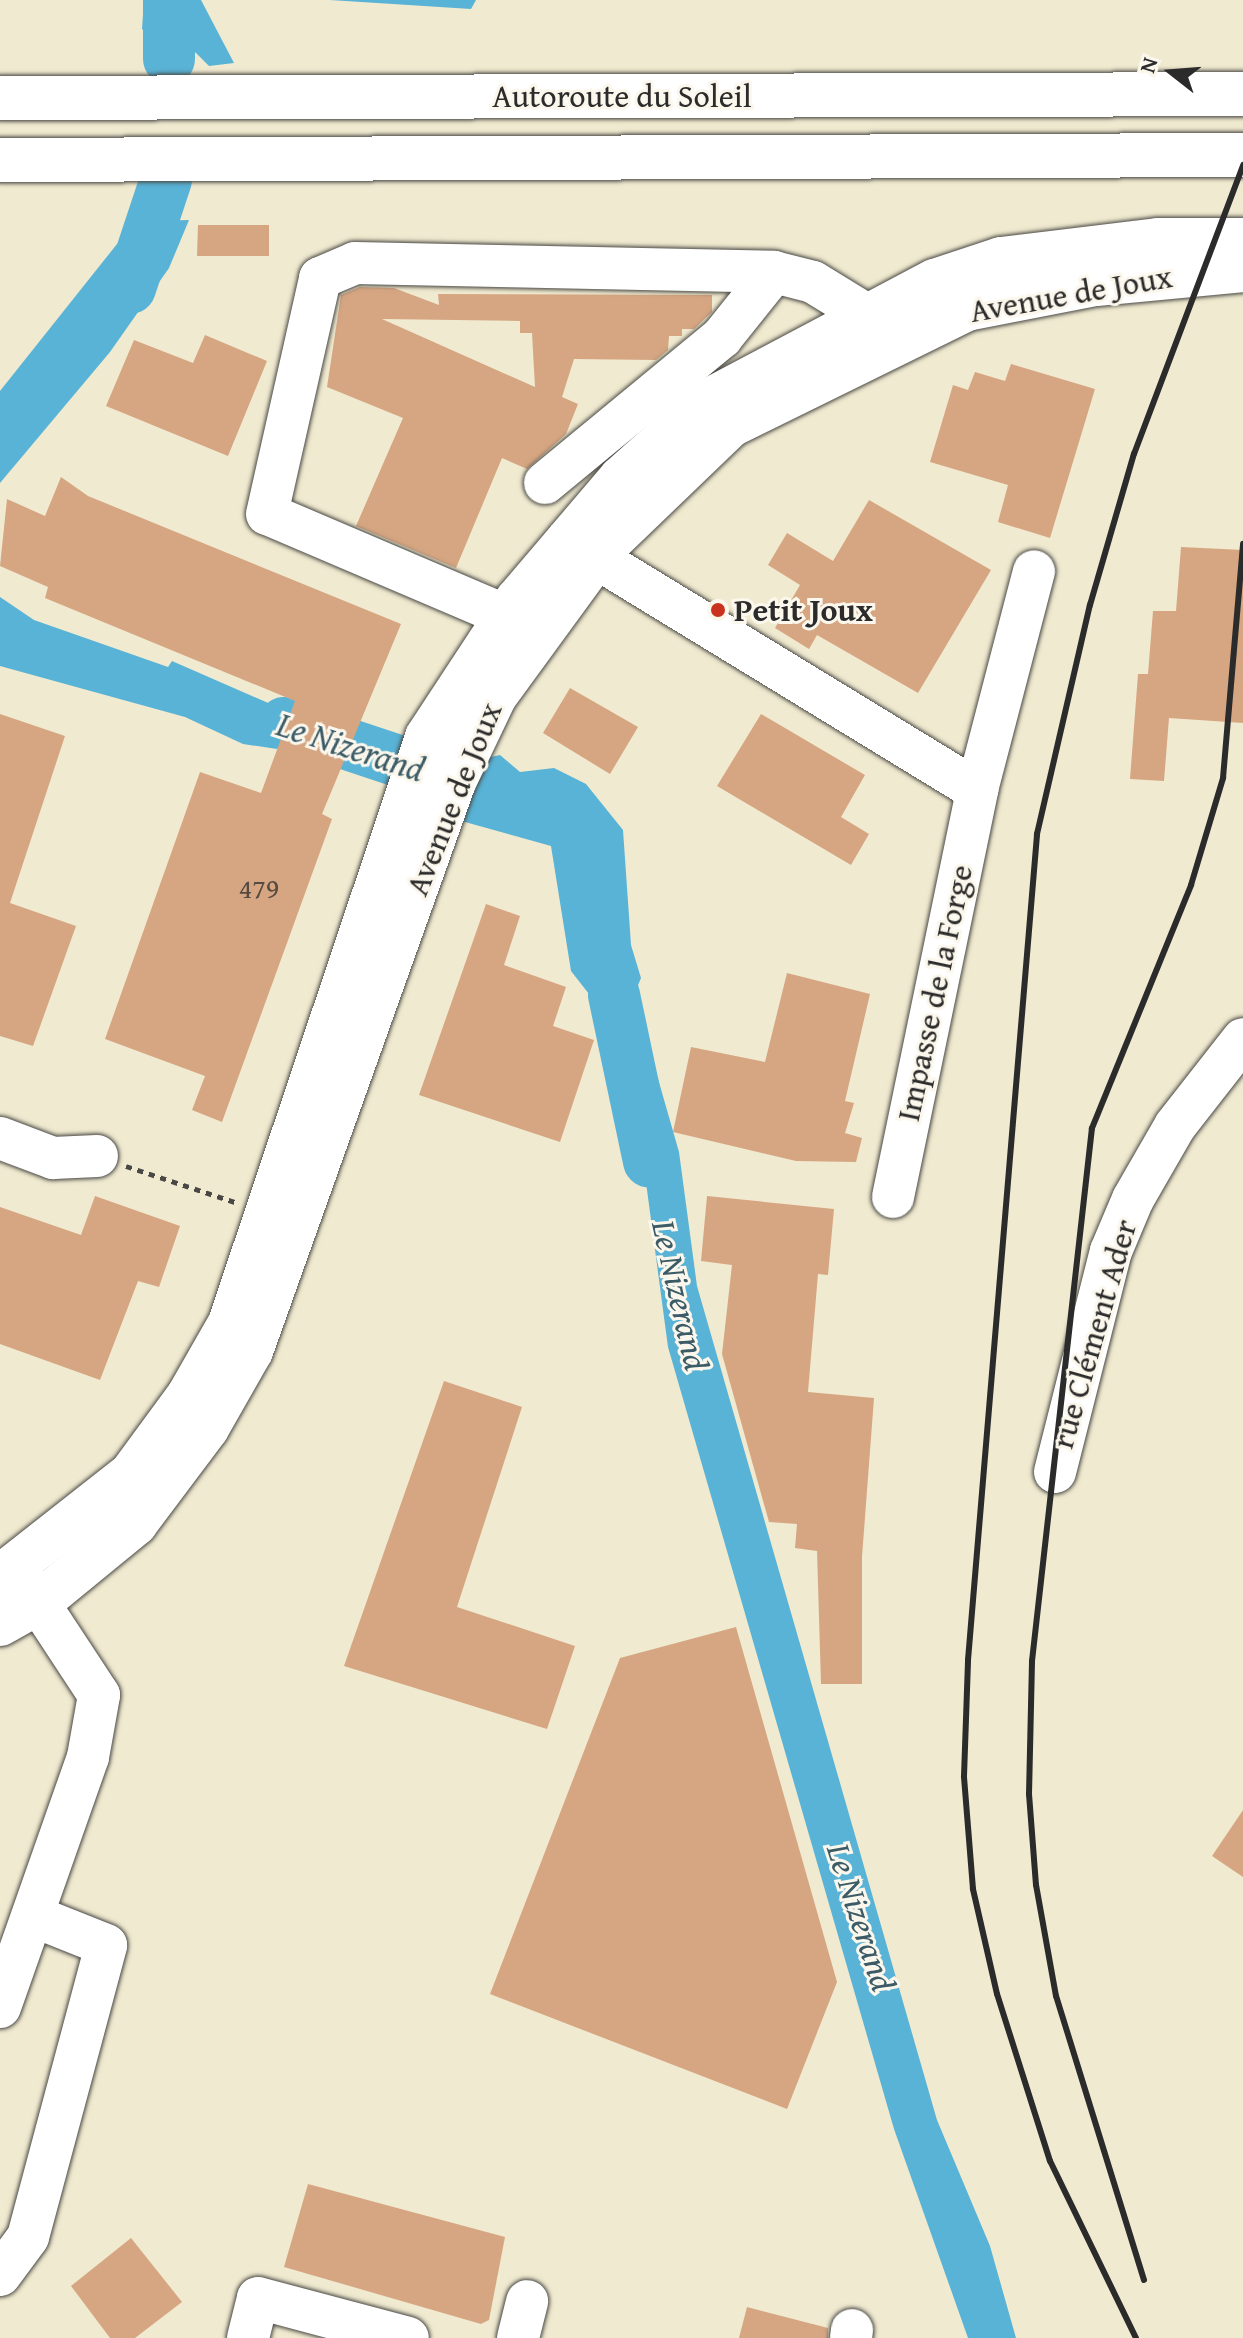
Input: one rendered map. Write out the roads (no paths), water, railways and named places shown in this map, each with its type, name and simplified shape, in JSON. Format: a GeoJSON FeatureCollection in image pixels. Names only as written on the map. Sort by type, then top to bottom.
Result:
{"type":"FeatureCollection","features":[{"type":"Feature","properties":{"kind":"main road","name":"Autoroute du Soleil"},"geometry":{"type":"LineString","coordinates":[[0,98],[1243,94]]}},
{"type":"Feature","properties":{"kind":"main road","name":"Autoroute du Soleil"},"geometry":{"type":"LineString","coordinates":[[0,160],[1243,155]]}},
{"type":"Feature","properties":{"kind":"main road","name":"Avenue de Joux"},"geometry":{"type":"LineString","coordinates":[[19,1582],[135,1524],[207,1428],[251,1351],[418,821],[427,737],[582,548],[731,425],[874,331],[1001,259],[1158,240],[1243,240]]}},
{"type":"Feature","properties":{"kind":"main road","name":"Avenue de Joux"},"geometry":{"type":"LineString","coordinates":[[874,331],[1096,284],[1243,270]]}},
{"type":"Feature","properties":{"kind":"main road","name":"Avenue de Joux"},"geometry":{"type":"LineString","coordinates":[[0,1624],[19,1582],[131,1474],[189,1395],[230,1323],[266,1212],[418,821],[468,752],[523,622]]}},
{"type":"Feature","properties":{"kind":"street"},"geometry":{"type":"LineString","coordinates":[[523,622],[310,536],[272,518],[264,505],[311,297],[335,267],[477,263],[774,272],[813,282],[874,331]]}},
{"type":"Feature","properties":{"kind":"street"},"geometry":{"type":"LineString","coordinates":[[545,483],[722,337],[774,272]]}},
{"type":"Feature","properties":{"kind":"street"},"geometry":{"type":"LineString","coordinates":[[582,548],[977,790]]}},
{"type":"Feature","properties":{"kind":"street","name":"Impasse de la Forge"},"geometry":{"type":"LineString","coordinates":[[893,1197],[977,790],[1034,571]]}},
{"type":"Feature","properties":{"kind":"street","name":"rue Clément Ader"},"geometry":{"type":"LineString","coordinates":[[1055,1472],[1111,1251],[1133,1199],[1175,1126],[1243,1039]]}},
{"type":"Feature","properties":{"kind":"street"},"geometry":{"type":"LineString","coordinates":[[0,1138],[53,1158],[97,1156]]}},
{"type":"Feature","properties":{"kind":"street"},"geometry":{"type":"LineString","coordinates":[[0,2007],[88,1757],[99,1695],[19,1582]]}},
{"type":"Feature","properties":{"kind":"street"},"geometry":{"type":"LineString","coordinates":[[0,2275],[28,2237],[106,1945],[33,1916]]}},
{"type":"Feature","properties":{"kind":"street"},"geometry":{"type":"LineString","coordinates":[[248,2338],[258,2298],[408,2338]]}},
{"type":"Feature","properties":{"kind":"water"},"geometry":{"type":"Polygon","coordinates":[[[144,0],[201,0],[234,63],[209,66],[185,42],[157,45],[142,29],[144,0]]]}},
{"type":"Feature","properties":{"kind":"water"},"geometry":{"type":"Polygon","coordinates":[[[330,0],[476,0],[471,9],[330,0]]]}},
{"type":"Feature","properties":{"kind":"water"},"geometry":{"type":"Polygon","coordinates":[[[189,220],[169,268],[110,352],[0,483],[0,391],[117,244],[153,221],[189,220]]]}},
{"type":"Feature","properties":{"kind":"water"},"geometry":{"type":"Polygon","coordinates":[[[0,597],[34,620],[168,667],[172,661],[291,713],[277,749],[243,744],[185,717],[0,666],[0,597]]]}},
{"type":"Feature","properties":{"kind":"water"},"geometry":{"type":"Polygon","coordinates":[[[500,755],[520,772],[554,768],[586,784],[623,830],[631,945],[641,978],[634,995],[679,1152],[697,1286],[937,2120],[990,2246],[1016,2338],[968,2338],[894,2129],[668,1347],[631,1070],[607,1017],[571,971],[551,846],[447,817],[462,763],[500,755]]]}},
{"type":"Feature","properties":{"kind":"waterway","name":"Le Nizerand"},"geometry":{"type":"LineString","coordinates":[[169,0],[169,59]]}},
{"type":"Feature","properties":{"kind":"waterway","name":"Le Nizerand"},"geometry":{"type":"LineString","coordinates":[[130,288],[166,180]]}},
{"type":"Feature","properties":{"kind":"waterway","name":"Le Nizerand"},"geometry":{"type":"LineString","coordinates":[[284,723],[464,783]]}},
{"type":"Feature","properties":{"kind":"waterway","name":"Le Nizerand"},"geometry":{"type":"LineString","coordinates":[[614,995],[649,1161]]}},
{"type":"Feature","properties":{"kind":"railway"},"geometry":{"type":"LineString","coordinates":[[1136,2338],[1050,2161],[997,1994],[973,1889],[964,1776],[968,1660],[1037,834],[1090,605],[1134,454],[1243,165]]}},
{"type":"Feature","properties":{"kind":"railway"},"geometry":{"type":"LineString","coordinates":[[1144,2280],[1056,1996],[1036,1885],[1029,1794],[1032,1661],[1092,1128],[1191,885],[1223,778],[1243,544]]}},
{"type":"Feature","properties":{"kind":"place","name":"Petit Joux"},"geometry":{"type":"Point","coordinates":[718,610]}}]}
